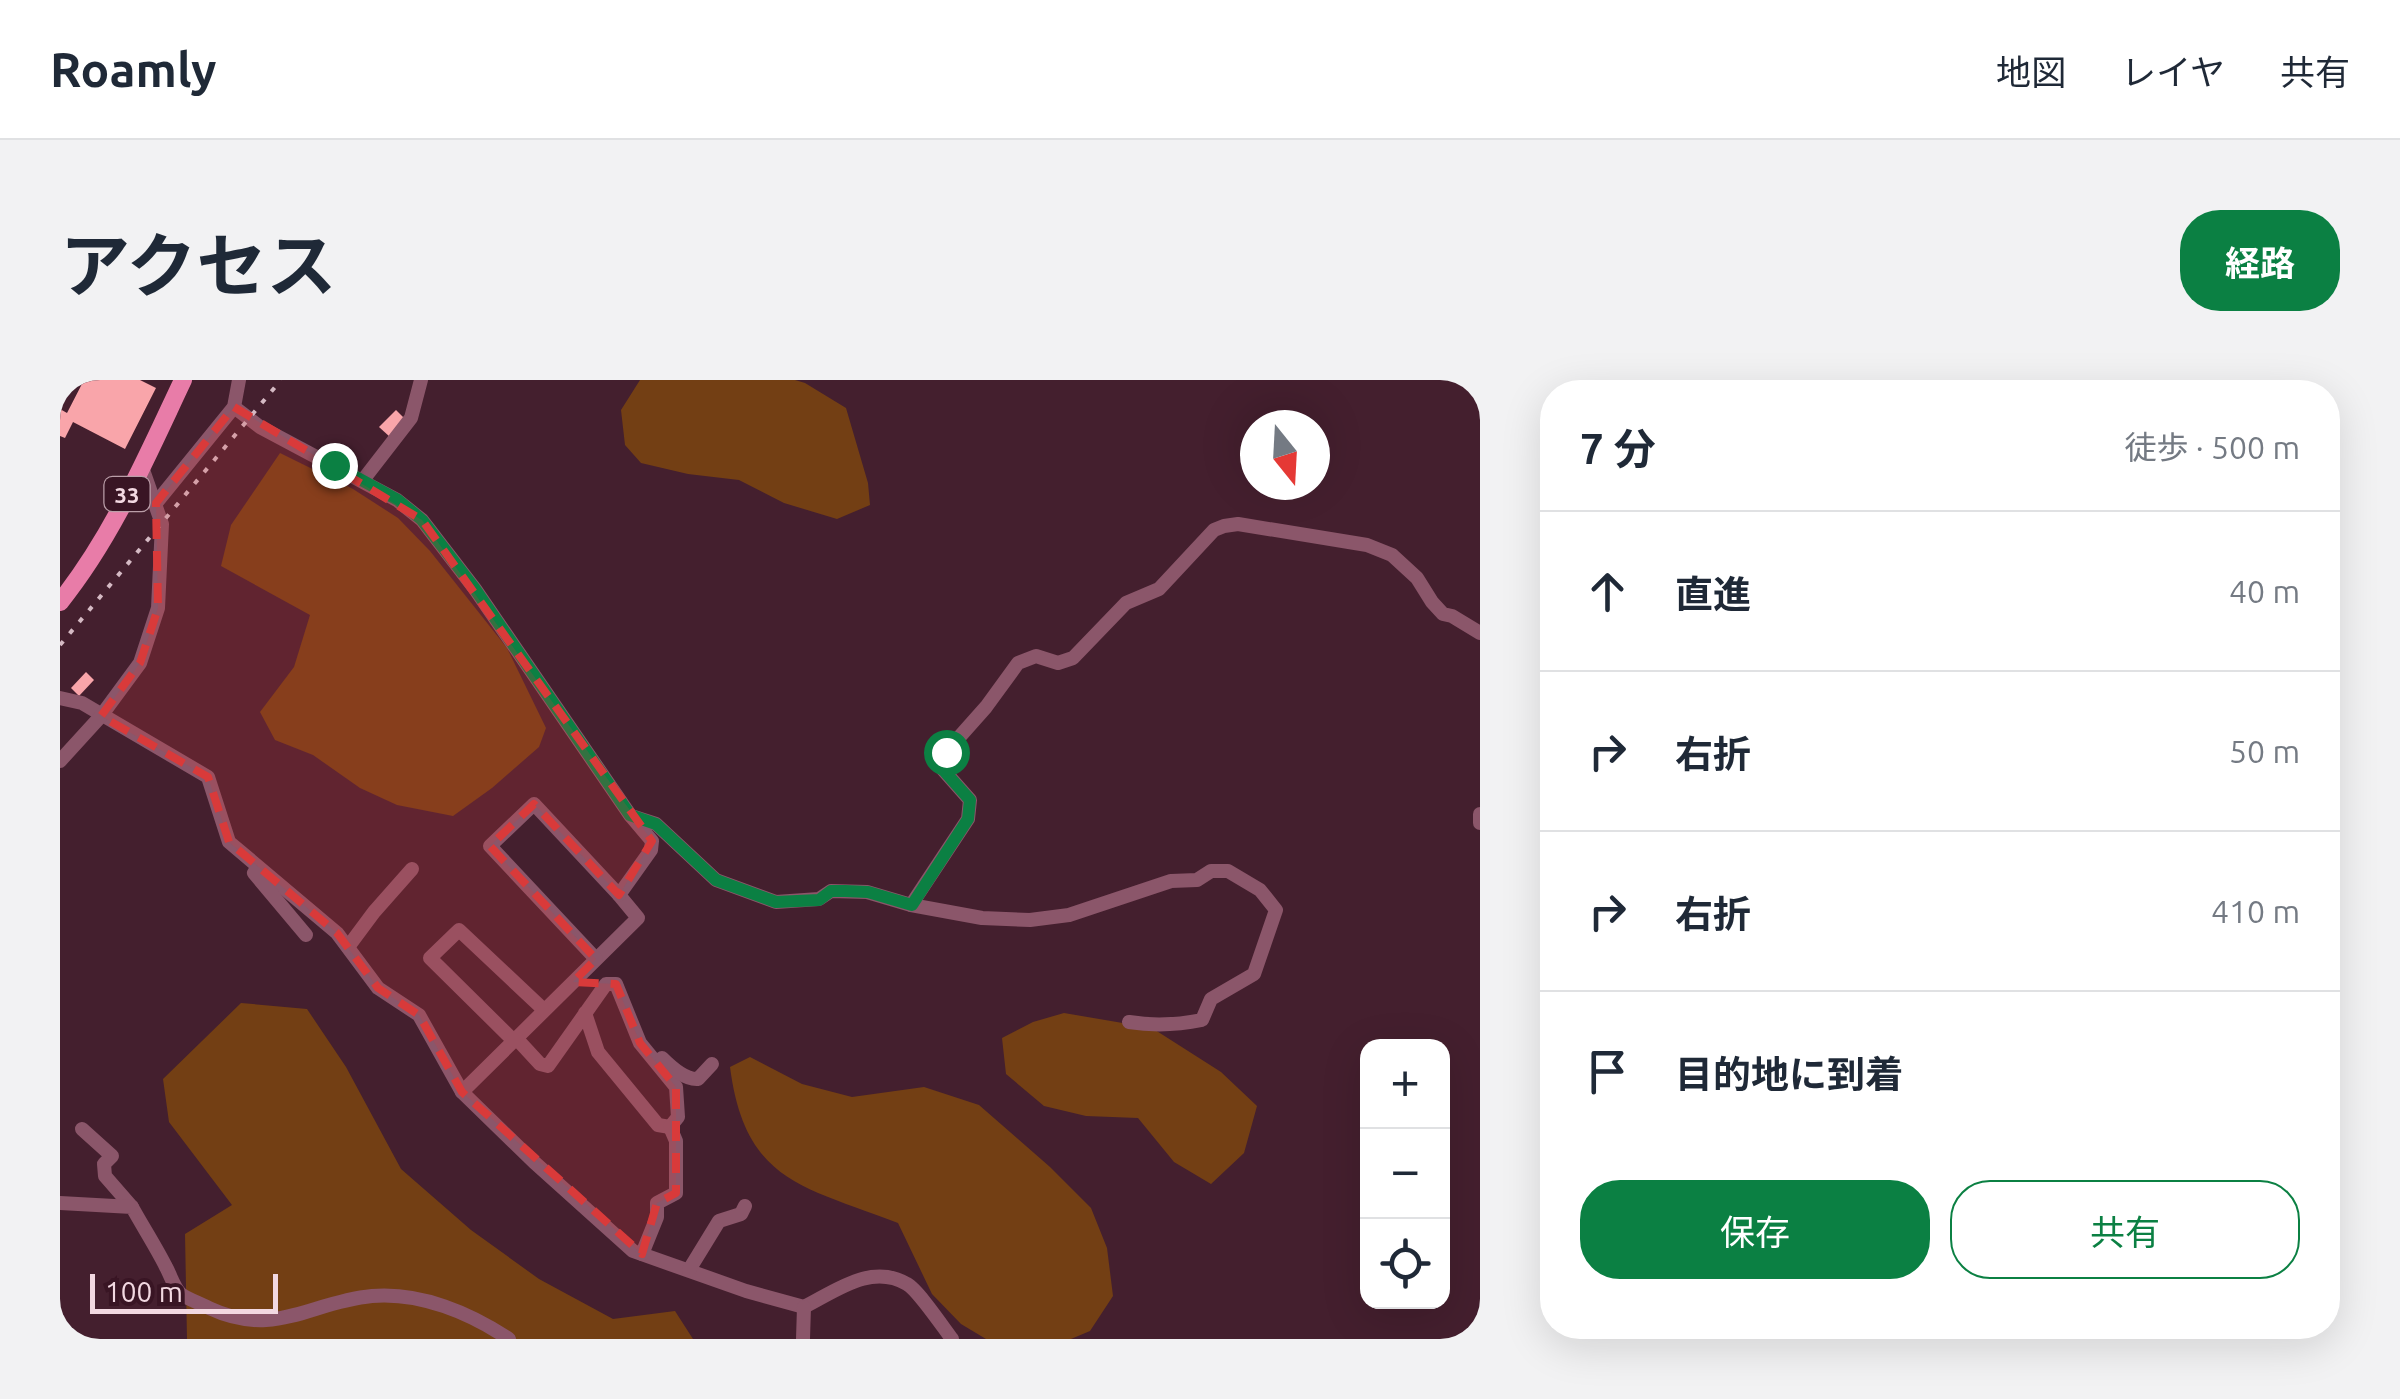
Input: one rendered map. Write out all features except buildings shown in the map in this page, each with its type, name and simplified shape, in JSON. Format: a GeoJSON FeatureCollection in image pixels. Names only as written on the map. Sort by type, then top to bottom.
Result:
{"type":"FeatureCollection","features":[{"type":"Feature","properties":{"kind":"main road","name":"33"},"geometry":{"type":"LineString","coordinates":[[60,602],[90,561],[184,380]]}},
{"type":"Feature","properties":{"kind":"street"},"geometry":{"type":"LineString","coordinates":[[156,502],[234,408],[240,380]]}},
{"type":"Feature","properties":{"kind":"street"},"geometry":{"type":"LineString","coordinates":[[363,480],[411,418],[421,380]]}},
{"type":"Feature","properties":{"kind":"street"},"geometry":{"type":"LineString","coordinates":[[234,408],[260,427],[398,500],[422,520],[652,841],[651,850],[619,895]]}},
{"type":"Feature","properties":{"kind":"street"},"geometry":{"type":"LineString","coordinates":[[60,762],[102,716],[140,663],[158,608],[162,524],[142,467]]}},
{"type":"Feature","properties":{"kind":"street"},"geometry":{"type":"LineString","coordinates":[[912,905],[968,819],[970,800],[939,765],[946,752],[1018,663],[1036,656],[1058,663],[1073,658],[1126,602],[1159,589],[1214,530],[1238,524],[1367,546],[1392,554],[1417,578],[1443,614],[1480,632]]}},
{"type":"Feature","properties":{"kind":"street"},"geometry":{"type":"LineString","coordinates":[[60,698],[82,704],[208,777],[229,842],[337,933],[378,988],[420,1015],[462,1092],[633,1251],[746,1292],[804,1307],[862,1277],[883,1277],[909,1284],[952,1339]]}},
{"type":"Feature","properties":{"kind":"street"},"geometry":{"type":"LineString","coordinates":[[462,1092],[638,918],[534,804],[490,846],[596,959]]}},
{"type":"Feature","properties":{"kind":"street"},"geometry":{"type":"LineString","coordinates":[[1480,814],[1480,824]]}},
{"type":"Feature","properties":{"kind":"street"},"geometry":{"type":"LineString","coordinates":[[630,815],[656,824],[716,880],[776,902],[819,900],[831,891],[868,892],[982,918],[1030,920],[1069,915],[1171,880],[1197,880],[1211,871],[1228,872],[1260,890],[1276,910],[1254,974],[1212,999],[1202,1020],[1147,1025],[1129,1022]]}},
{"type":"Feature","properties":{"kind":"street"},"geometry":{"type":"LineString","coordinates":[[258,866],[254,873],[306,934]]}},
{"type":"Feature","properties":{"kind":"street"},"geometry":{"type":"LineString","coordinates":[[348,947],[412,869]]}},
{"type":"Feature","properties":{"kind":"street"},"geometry":{"type":"LineString","coordinates":[[544,1010],[459,930],[430,958],[540,1064],[548,1066],[606,984],[616,984],[638,1038],[676,1086],[678,1116],[670,1127]]}},
{"type":"Feature","properties":{"kind":"street"},"geometry":{"type":"LineString","coordinates":[[585,1013],[607,1066],[658,1125],[670,1127]]}},
{"type":"Feature","properties":{"kind":"street"},"geometry":{"type":"LineString","coordinates":[[638,1038],[693,1080],[698,1080],[712,1064]]}},
{"type":"Feature","properties":{"kind":"street"},"geometry":{"type":"LineString","coordinates":[[642,1254],[658,1217],[656,1203],[676,1192],[676,1141],[670,1127]]}},
{"type":"Feature","properties":{"kind":"street"},"geometry":{"type":"LineString","coordinates":[[82,1129],[112,1156],[104,1164],[105,1176],[132,1207],[178,1292],[218,1313],[247,1321],[280,1322],[348,1300],[400,1296],[447,1307],[510,1339]]}},
{"type":"Feature","properties":{"kind":"street"},"geometry":{"type":"LineString","coordinates":[[60,1203],[132,1207]]}},
{"type":"Feature","properties":{"kind":"street"},"geometry":{"type":"LineString","coordinates":[[689,1270],[720,1221],[740,1214],[746,1206]]}},
{"type":"Feature","properties":{"kind":"street"},"geometry":{"type":"LineString","coordinates":[[802,1339],[804,1307]]}},
{"type":"Feature","properties":{"kind":"highlighted area"},"geometry":{"type":"Polygon","coordinates":[[[234,407],[422,520],[652,841],[619,895],[534,804],[490,846],[596,959],[573,982],[616,984],[640,1043],[676,1087],[676,1193],[657,1203],[642,1254],[462,1092],[419,1015],[378,988],[337,933],[229,842],[208,777],[101,716],[140,663],[158,608],[156,503],[234,407]]]}},
{"type":"Feature","properties":{"kind":"shaded area"},"geometry":{"type":"Polygon","coordinates":[[[640,380],[805,383],[846,408],[868,483],[870,505],[837,519],[784,503],[739,480],[641,463],[625,445],[621,410],[640,380]]]}},
{"type":"Feature","properties":{"kind":"shaded area"},"geometry":{"type":"Polygon","coordinates":[[[280,453],[353,489],[398,518],[430,551],[507,648],[546,728],[539,747],[453,816],[397,805],[360,788],[313,755],[275,740],[260,712],[294,667],[310,615],[221,566],[231,525],[280,453]]]}},
{"type":"Feature","properties":{"kind":"shaded area"},"geometry":{"type":"Polygon","coordinates":[[[241,1003],[307,1009],[346,1067],[401,1169],[471,1230],[539,1279],[613,1319],[675,1311],[693,1339],[187,1339],[185,1234],[232,1205],[169,1122],[163,1079],[241,1003]]]}},
{"type":"Feature","properties":{"kind":"shaded area"},"geometry":{"type":"Polygon","coordinates":[[[1064,1013],[1152,1028],[1221,1072],[1257,1106],[1244,1153],[1211,1184],[1174,1162],[1138,1118],[1086,1116],[1044,1106],[1006,1074],[1002,1038],[1033,1022],[1064,1013]]]}},
{"type":"Feature","properties":{"kind":"shaded area"},"geometry":{"type":"Polygon","coordinates":[[[750,1057],[802,1084],[852,1097],[924,1087],[979,1105],[1091,1208],[1107,1248],[1113,1296],[1090,1331],[1071,1339],[986,1339],[961,1324],[932,1294],[898,1223],[807,1188],[765,1158],[749,1135],[730,1067],[750,1057]]]}},
{"type":"Feature","properties":{"kind":"railway"},"geometry":{"type":"LineString","coordinates":[[60,645],[281,380]]}},
{"type":"Feature","properties":{"kind":"route"},"geometry":{"type":"LineString","coordinates":[[334,465],[398,500],[422,520],[475,589],[630,815],[656,824],[716,880],[776,902],[819,900],[831,891],[845,891],[868,892],[912,905],[968,819],[970,800],[939,765],[946,752]]}}]}
